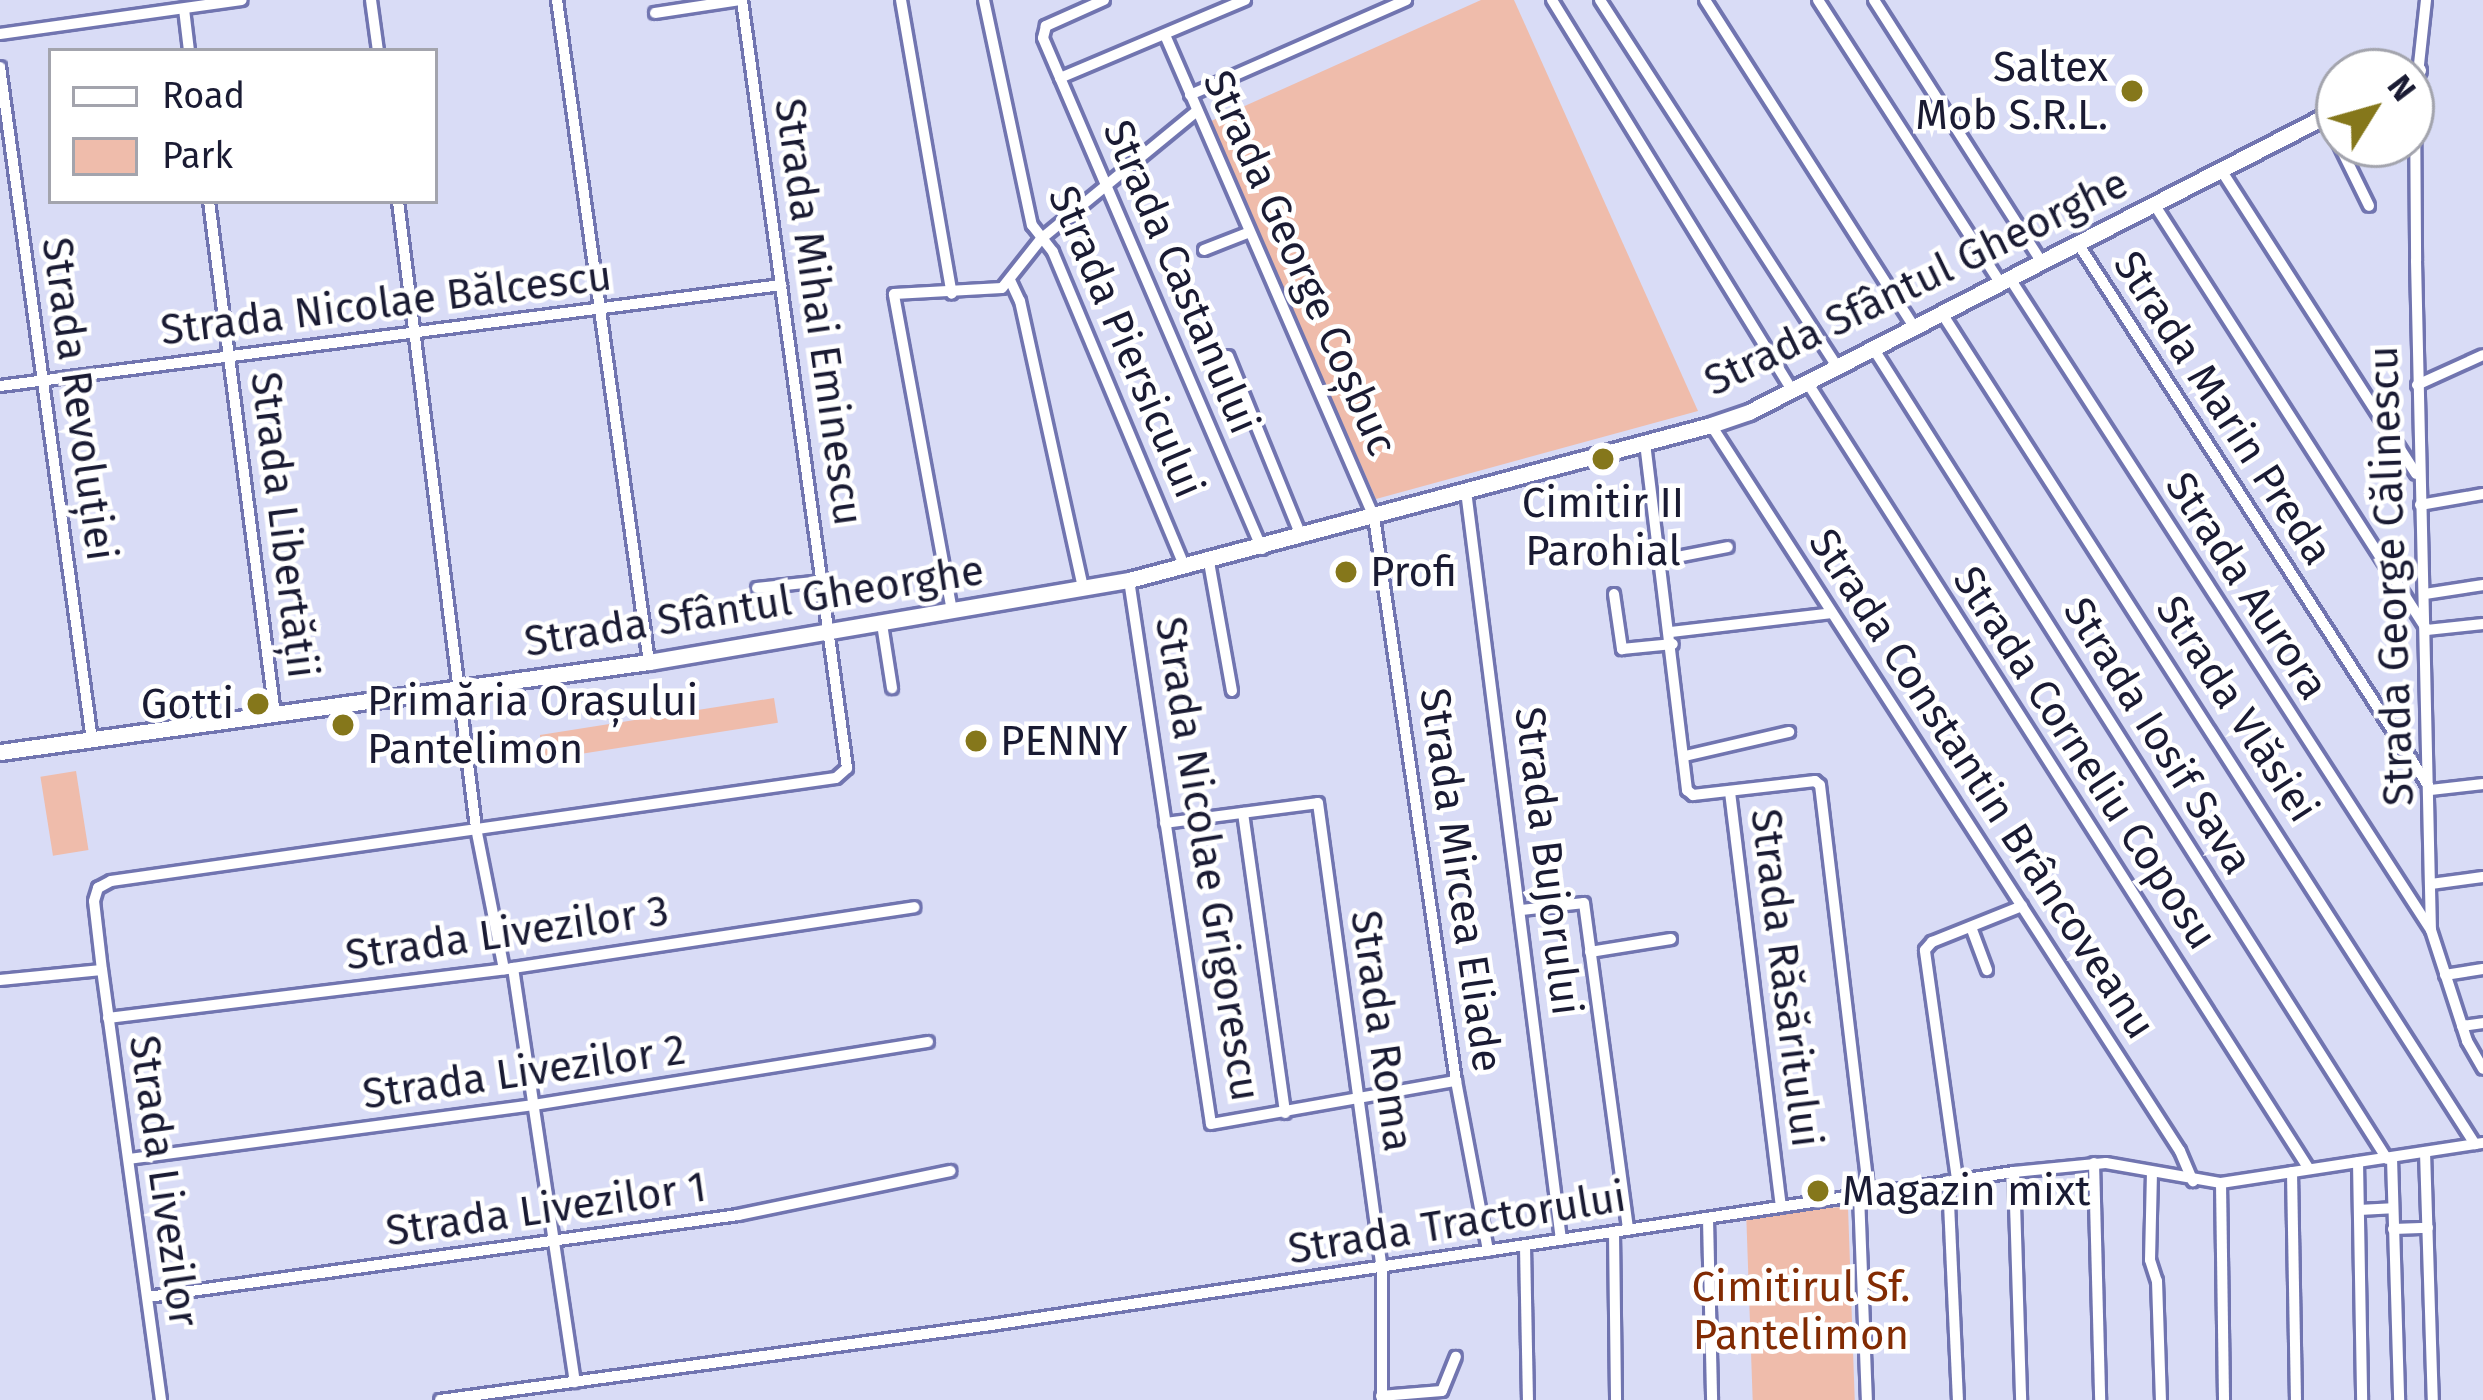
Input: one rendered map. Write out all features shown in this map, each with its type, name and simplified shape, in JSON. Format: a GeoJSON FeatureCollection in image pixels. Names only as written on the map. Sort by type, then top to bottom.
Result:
{"type":"FeatureCollection","features":[{"type":"Feature","properties":{"kind":"street"},"geometry":{"type":"LineString","coordinates":[[0,34],[242,0]]}},
{"type":"Feature","properties":{"kind":"street"},"geometry":{"type":"LineString","coordinates":[[370,0],[377,48]]}},
{"type":"Feature","properties":{"kind":"street"},"geometry":{"type":"LineString","coordinates":[[557,0],[649,662]]}},
{"type":"Feature","properties":{"kind":"street"},"geometry":{"type":"LineString","coordinates":[[655,13],[741,0]]}},
{"type":"Feature","properties":{"kind":"street","name":"Strada Mihai Eminescu"},"geometry":{"type":"LineString","coordinates":[[741,0],[830,633]]}},
{"type":"Feature","properties":{"kind":"street"},"geometry":{"type":"LineString","coordinates":[[901,0],[952,294]]}},
{"type":"Feature","properties":{"kind":"street","name":"Strada Piersicului"},"geometry":{"type":"LineString","coordinates":[[984,0],[1032,225],[1054,252],[1185,567]]}},
{"type":"Feature","properties":{"kind":"street","name":"Strada Castanului"},"geometry":{"type":"LineString","coordinates":[[1104,0],[1042,30],[1262,549]]}},
{"type":"Feature","properties":{"kind":"street"},"geometry":{"type":"LineString","coordinates":[[1060,78],[1245,0]]}},
{"type":"Feature","properties":{"kind":"street"},"geometry":{"type":"LineString","coordinates":[[1190,95],[1406,0]]}},
{"type":"Feature","properties":{"kind":"street","name":"Strada Corneliu Coposu"},"geometry":{"type":"LineString","coordinates":[[1552,0],[2309,1169]]}},
{"type":"Feature","properties":{"kind":"street"},"geometry":{"type":"LineString","coordinates":[[1600,0],[1837,367]]}},
{"type":"Feature","properties":{"kind":"street"},"geometry":{"type":"LineString","coordinates":[[1705,0],[1914,327]]}},
{"type":"Feature","properties":{"kind":"street","name":"Strada Aurora"},"geometry":{"type":"LineString","coordinates":[[1818,0],[2431,930]]}},
{"type":"Feature","properties":{"kind":"street"},"geometry":{"type":"LineString","coordinates":[[1874,0],[2041,261]]}},
{"type":"Feature","properties":{"kind":"street"},"geometry":{"type":"LineString","coordinates":[[2419,48],[2426,0]]}},
{"type":"Feature","properties":{"kind":"street"},"geometry":{"type":"LineString","coordinates":[[186,6],[190,48]]}},
{"type":"Feature","properties":{"kind":"street","name":"Strada George Coșbuc"},"geometry":{"type":"LineString","coordinates":[[1165,34],[1374,517]]}},
{"type":"Feature","properties":{"kind":"street","name":"Strada Revoluției"},"geometry":{"type":"LineString","coordinates":[[0,67],[92,740]]}},
{"type":"Feature","properties":{"kind":"street"},"geometry":{"type":"LineString","coordinates":[[952,611],[894,294],[996,291],[1041,238],[1197,111]]}},
{"type":"Feature","properties":{"kind":"street","name":"Strada Sfântul Gheorghe"},"geometry":{"type":"LineString","coordinates":[[0,752],[460,690],[830,633],[1129,580],[1262,549],[1711,425],[1837,367],[2315,122]]}},
{"type":"Feature","properties":{"kind":"street"},"geometry":{"type":"LineString","coordinates":[[2353,168],[2368,206]]}},
{"type":"Feature","properties":{"kind":"street","name":"Strada George Călinescu"},"geometry":{"type":"LineString","coordinates":[[2414,168],[2431,930],[2462,1026],[2483,1070]]}},
{"type":"Feature","properties":{"kind":"street"},"geometry":{"type":"LineString","coordinates":[[2221,170],[2418,477]]}},
{"type":"Feature","properties":{"kind":"street","name":"Strada Libertății"},"geometry":{"type":"LineString","coordinates":[[209,204],[275,716]]}},
{"type":"Feature","properties":{"kind":"street"},"geometry":{"type":"LineString","coordinates":[[398,204],[476,828],[534,1105],[575,1382]]}},
{"type":"Feature","properties":{"kind":"street"},"geometry":{"type":"LineString","coordinates":[[2154,204],[2427,630],[2483,624]]}},
{"type":"Feature","properties":{"kind":"street"},"geometry":{"type":"LineString","coordinates":[[1204,250],[1250,232]]}},
{"type":"Feature","properties":{"kind":"street","name":"Strada Marin Preda"},"geometry":{"type":"LineString","coordinates":[[2078,242],[2431,790]]}},
{"type":"Feature","properties":{"kind":"street"},"geometry":{"type":"LineString","coordinates":[[1010,280],[1020,301],[1083,588]]}},
{"type":"Feature","properties":{"kind":"street","name":"Strada Nicolae Bălcescu"},"geometry":{"type":"LineString","coordinates":[[0,386],[781,285]]}},
{"type":"Feature","properties":{"kind":"street","name":"Strada Vlăsiei"},"geometry":{"type":"LineString","coordinates":[[1941,312],[2479,1143]]}},
{"type":"Feature","properties":{"kind":"street","name":"Strada Iosif Sava"},"geometry":{"type":"LineString","coordinates":[[1873,348],[2389,1158]]}},
{"type":"Feature","properties":{"kind":"street"},"geometry":{"type":"LineString","coordinates":[[2417,385],[2483,355]]}},
{"type":"Feature","properties":{"kind":"street"},"geometry":{"type":"LineString","coordinates":[[1228,356],[1302,538]]}},
{"type":"Feature","properties":{"kind":"street","name":"Strada Constantin Brâncoveanu"},"geometry":{"type":"LineString","coordinates":[[1711,425],[2180,1151],[2193,1180]]}},
{"type":"Feature","properties":{"kind":"street","name":"Strada Răsăritului"},"geometry":{"type":"LineString","coordinates":[[1646,443],[1690,794],[1730,792],[1781,1207]]}},
{"type":"Feature","properties":{"kind":"street","name":"Strada Bujorului"},"geometry":{"type":"LineString","coordinates":[[1466,491],[1561,1240]]}},
{"type":"Feature","properties":{"kind":"street"},"geometry":{"type":"LineString","coordinates":[[2420,505],[2483,494]]}},
{"type":"Feature","properties":{"kind":"street","name":"Strada Mircea Eliade"},"geometry":{"type":"LineString","coordinates":[[1374,517],[1456,1082],[1488,1251]]}},
{"type":"Feature","properties":{"kind":"street"},"geometry":{"type":"LineString","coordinates":[[1662,560],[1728,547]]}},
{"type":"Feature","properties":{"kind":"street"},"geometry":{"type":"LineString","coordinates":[[1209,562],[1232,692]]}},
{"type":"Feature","properties":{"kind":"street"},"geometry":{"type":"LineString","coordinates":[[757,588],[823,580]]}},
{"type":"Feature","properties":{"kind":"street","name":"Strada Nicolae Grigorescu"},"geometry":{"type":"LineString","coordinates":[[1129,580],[1211,1124],[1456,1082]]}},
{"type":"Feature","properties":{"kind":"street"},"geometry":{"type":"LineString","coordinates":[[2425,594],[2483,585]]}},
{"type":"Feature","properties":{"kind":"street"},"geometry":{"type":"LineString","coordinates":[[1614,594],[1622,649],[1832,613]]}},
{"type":"Feature","properties":{"kind":"street"},"geometry":{"type":"LineString","coordinates":[[882,624],[892,688]]}},
{"type":"Feature","properties":{"kind":"street","name":"Strada Livezilor"},"geometry":{"type":"LineString","coordinates":[[161,1400],[94,901],[104,884],[841,776],[847,762],[830,633]]}},
{"type":"Feature","properties":{"kind":"street"},"geometry":{"type":"LineString","coordinates":[[1685,756],[1789,732]]}},
{"type":"Feature","properties":{"kind":"street"},"geometry":{"type":"LineString","coordinates":[[1730,792],[1818,782],[1864,1194],[1867,1400]]}},
{"type":"Feature","properties":{"kind":"street"},"geometry":{"type":"LineString","coordinates":[[2431,790],[2483,784]]}},
{"type":"Feature","properties":{"kind":"street","name":"Strada Roma"},"geometry":{"type":"LineString","coordinates":[[1243,813],[1318,803],[1382,1268],[1382,1398]]}},
{"type":"Feature","properties":{"kind":"street"},"geometry":{"type":"LineString","coordinates":[[1165,823],[1243,813],[1285,1113]]}},
{"type":"Feature","properties":{"kind":"street"},"geometry":{"type":"LineString","coordinates":[[2431,884],[2483,878]]}},
{"type":"Feature","properties":{"kind":"street"},"geometry":{"type":"LineString","coordinates":[[1522,910],[1582,901],[1628,1230]]}},
{"type":"Feature","properties":{"kind":"street"},"geometry":{"type":"LineString","coordinates":[[1958,1400],[1952,1180],[1924,955],[1932,942],[2022,906]]}},
{"type":"Feature","properties":{"kind":"street","name":"Strada Livezilor 3"},"geometry":{"type":"LineString","coordinates":[[108,1018],[508,968],[914,908]]}},
{"type":"Feature","properties":{"kind":"street"},"geometry":{"type":"LineString","coordinates":[[1971,927],[1987,970]]}},
{"type":"Feature","properties":{"kind":"street"},"geometry":{"type":"LineString","coordinates":[[1590,952],[1671,939]]}},
{"type":"Feature","properties":{"kind":"street"},"geometry":{"type":"LineString","coordinates":[[0,980],[102,970]]}},
{"type":"Feature","properties":{"kind":"street"},"geometry":{"type":"LineString","coordinates":[[2445,975],[2483,970]]}},
{"type":"Feature","properties":{"kind":"street"},"geometry":{"type":"LineString","coordinates":[[2462,1026],[2483,1023]]}},
{"type":"Feature","properties":{"kind":"street","name":"Strada Livezilor 2"},"geometry":{"type":"LineString","coordinates":[[129,1159],[534,1105],[928,1042]]}},
{"type":"Feature","properties":{"kind":"street","name":"Strada Tractorului"},"geometry":{"type":"LineString","coordinates":[[440,1400],[1382,1268],[2014,1172],[2094,1163],[2221,1183],[2479,1143]]}},
{"type":"Feature","properties":{"kind":"street"},"geometry":{"type":"LineString","coordinates":[[2426,1152],[2433,1400]]}},
{"type":"Feature","properties":{"kind":"street"},"geometry":{"type":"LineString","coordinates":[[2389,1158],[2399,1400]]}},
{"type":"Feature","properties":{"kind":"street"},"geometry":{"type":"LineString","coordinates":[[2358,1162],[2362,1400]]}},
{"type":"Feature","properties":{"kind":"street"},"geometry":{"type":"LineString","coordinates":[[2094,1163],[2100,1400]]}},
{"type":"Feature","properties":{"kind":"street","name":"Strada Livezilor 1"},"geometry":{"type":"LineString","coordinates":[[148,1297],[762,1210],[950,1171]]}},
{"type":"Feature","properties":{"kind":"street"},"geometry":{"type":"LineString","coordinates":[[2014,1172],[2020,1400]]}},
{"type":"Feature","properties":{"kind":"street"},"geometry":{"type":"LineString","coordinates":[[2152,1172],[2150,1260],[2157,1281],[2161,1400]]}},
{"type":"Feature","properties":{"kind":"street"},"geometry":{"type":"LineString","coordinates":[[2292,1172],[2296,1400]]}},
{"type":"Feature","properties":{"kind":"street"},"geometry":{"type":"LineString","coordinates":[[2221,1183],[2224,1400]]}},
{"type":"Feature","properties":{"kind":"street"},"geometry":{"type":"LineString","coordinates":[[2359,1210],[2392,1208]]}},
{"type":"Feature","properties":{"kind":"street"},"geometry":{"type":"LineString","coordinates":[[1708,1219],[1712,1400]]}},
{"type":"Feature","properties":{"kind":"street"},"geometry":{"type":"LineString","coordinates":[[2393,1229],[2428,1228]]}},
{"type":"Feature","properties":{"kind":"street"},"geometry":{"type":"LineString","coordinates":[[1613,1233],[1616,1400]]}},
{"type":"Feature","properties":{"kind":"street"},"geometry":{"type":"LineString","coordinates":[[1525,1246],[1528,1400]]}},
{"type":"Feature","properties":{"kind":"street"},"geometry":{"type":"LineString","coordinates":[[1382,1398],[1442,1391],[1456,1357]]}},
{"type":"Feature","properties":{"kind":"green space"},"geometry":{"type":"Polygon","coordinates":[[[1481,0],[1514,0],[1698,411],[1376,499],[1209,122],[1481,0]]]}},
{"type":"Feature","properties":{"kind":"green space"},"geometry":{"type":"Polygon","coordinates":[[[774,698],[778,723],[544,760],[540,735],[774,698]]]}},
{"type":"Feature","properties":{"kind":"green space"},"geometry":{"type":"Polygon","coordinates":[[[76,771],[89,850],[53,856],[40,777],[76,771]]]}},
{"type":"Feature","properties":{"kind":"green space","name":"Cimitirul Sf. Pantelimon"},"geometry":{"type":"Polygon","coordinates":[[[1848,1207],[1855,1400],[1753,1400],[1746,1211],[1848,1207]]]}},
{"type":"Feature","properties":{"kind":"place","name":"Saltex Mob S.R.L."},"geometry":{"type":"Point","coordinates":[2132,91]}},
{"type":"Feature","properties":{"kind":"place","name":"Cimitir II Parohial"},"geometry":{"type":"Point","coordinates":[1603,459]}},
{"type":"Feature","properties":{"kind":"place","name":"Profi"},"geometry":{"type":"Point","coordinates":[1346,572]}},
{"type":"Feature","properties":{"kind":"place","name":"Gotti"},"geometry":{"type":"Point","coordinates":[258,704]}},
{"type":"Feature","properties":{"kind":"place","name":"Primăria Orașului Pantelimon"},"geometry":{"type":"Point","coordinates":[343,725]}},
{"type":"Feature","properties":{"kind":"place","name":"PENNY"},"geometry":{"type":"Point","coordinates":[976,741]}},
{"type":"Feature","properties":{"kind":"place","name":"Magazin mixt"},"geometry":{"type":"Point","coordinates":[1818,1191]}}]}
